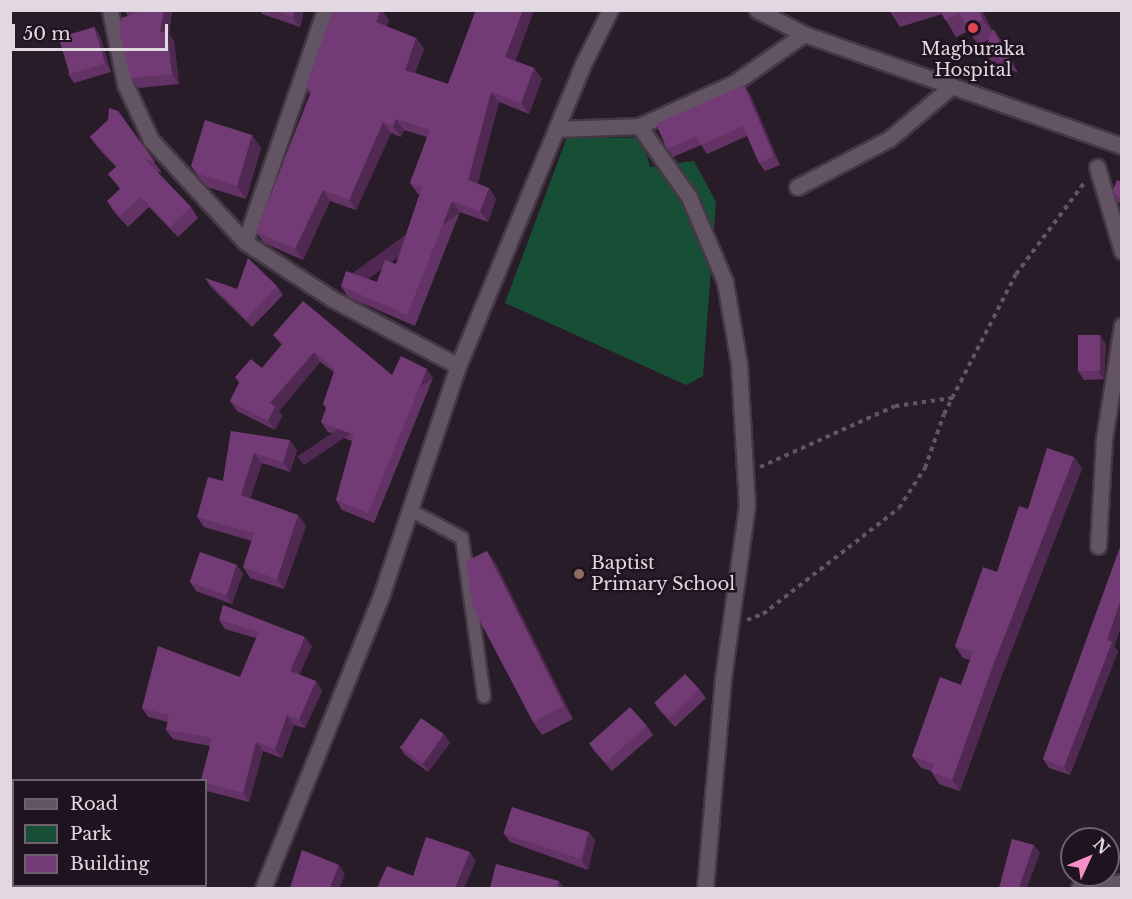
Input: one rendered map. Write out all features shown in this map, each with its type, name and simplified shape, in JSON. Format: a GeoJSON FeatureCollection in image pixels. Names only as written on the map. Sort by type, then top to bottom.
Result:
{"type":"FeatureCollection","features":[{"type":"Feature","properties":{"kind":"street"},"geometry":{"type":"LineString","coordinates":[[110,10],[125,84],[151,140],[245,242],[334,300],[458,366]]}},
{"type":"Feature","properties":{"kind":"street"},"geometry":{"type":"LineString","coordinates":[[245,242],[325,10]]}},
{"type":"Feature","properties":{"kind":"street"},"geometry":{"type":"LineString","coordinates":[[263,888],[412,511],[458,366],[610,10]]}},
{"type":"Feature","properties":{"kind":"street"},"geometry":{"type":"LineString","coordinates":[[757,10],[804,34],[1122,147]]}},
{"type":"Feature","properties":{"kind":"street"},"geometry":{"type":"LineString","coordinates":[[558,129],[639,126],[734,83],[804,34]]}},
{"type":"Feature","properties":{"kind":"street"},"geometry":{"type":"LineString","coordinates":[[797,187],[889,139],[952,86]]}},
{"type":"Feature","properties":{"kind":"street"},"geometry":{"type":"LineString","coordinates":[[639,126],[689,197],[724,282],[739,364],[747,505],[731,618],[705,888]]}},
{"type":"Feature","properties":{"kind":"street"},"geometry":{"type":"LineString","coordinates":[[1097,167],[1122,251]]}},
{"type":"Feature","properties":{"kind":"street"},"geometry":{"type":"LineString","coordinates":[[1098,546],[1104,439],[1122,325]]}},
{"type":"Feature","properties":{"kind":"street"},"geometry":{"type":"LineString","coordinates":[[1079,888],[1122,882]]}},
{"type":"Feature","properties":{"kind":"lane"},"geometry":{"type":"LineString","coordinates":[[412,511],[462,538],[484,696]]}},
{"type":"Feature","properties":{"kind":"path"},"geometry":{"type":"LineString","coordinates":[[731,618],[763,614],[882,525],[925,468],[953,398],[1016,274],[1097,167]]}},
{"type":"Feature","properties":{"kind":"path"},"geometry":{"type":"LineString","coordinates":[[745,472],[895,406],[953,398]]}},
{"type":"Feature","properties":{"kind":"green space"},"geometry":{"type":"Polygon","coordinates":[[[567,137],[642,138],[650,167],[694,161],[716,202],[703,376],[686,385],[505,303],[567,137]]]}},
{"type":"Feature","properties":{"kind":"building"},"geometry":{"type":"Polygon","coordinates":[[[140,10],[164,10],[160,32],[167,31],[172,74],[131,78],[119,31],[121,18],[144,11],[140,10]]]}},
{"type":"Feature","properties":{"kind":"building"},"geometry":{"type":"Polygon","coordinates":[[[274,10],[295,10],[293,17],[274,10]]]}},
{"type":"Feature","properties":{"kind":"building"},"geometry":{"type":"Polygon","coordinates":[[[333,10],[381,10],[376,22],[416,38],[405,70],[448,84],[476,10],[523,10],[505,57],[534,68],[521,103],[491,92],[468,180],[489,188],[480,211],[452,201],[407,315],[341,286],[346,271],[377,282],[385,260],[396,264],[422,187],[410,183],[430,130],[396,119],[393,126],[383,122],[349,200],[323,190],[295,249],[256,232],[312,90],[306,88],[333,10]]]}},
{"type":"Feature","properties":{"kind":"building"},"geometry":{"type":"Polygon","coordinates":[[[940,10],[979,10],[983,20],[967,28],[959,13],[945,20],[940,10]]]}},
{"type":"Feature","properties":{"kind":"building"},"geometry":{"type":"Polygon","coordinates":[[[94,27],[105,63],[70,74],[59,38],[94,27]]]}},
{"type":"Feature","properties":{"kind":"building"},"geometry":{"type":"Polygon","coordinates":[[[993,29],[1012,64],[984,53],[993,29]]]}},
{"type":"Feature","properties":{"kind":"building"},"geometry":{"type":"Polygon","coordinates":[[[744,85],[774,156],[759,163],[743,126],[701,145],[696,136],[667,149],[656,124],[744,85]]]}},
{"type":"Feature","properties":{"kind":"building"},"geometry":{"type":"Polygon","coordinates":[[[109,108],[118,111],[155,162],[145,159],[191,207],[170,227],[141,197],[120,216],[107,201],[121,188],[108,174],[117,166],[90,137],[108,120],[109,108]]]}},
{"type":"Feature","properties":{"kind":"building"},"geometry":{"type":"Polygon","coordinates":[[[205,120],[252,135],[237,186],[199,174],[191,166],[205,120]]]}},
{"type":"Feature","properties":{"kind":"building"},"geometry":{"type":"Polygon","coordinates":[[[1117,180],[1122,182],[1122,198],[1112,193],[1117,180]]]}},
{"type":"Feature","properties":{"kind":"building"},"geometry":{"type":"Polygon","coordinates":[[[248,258],[277,286],[246,319],[205,278],[237,289],[248,258]]]}},
{"type":"Feature","properties":{"kind":"building"},"geometry":{"type":"Polygon","coordinates":[[[303,301],[392,375],[401,356],[427,369],[368,513],[336,500],[354,435],[321,422],[327,406],[323,404],[335,369],[314,352],[270,403],[275,406],[268,421],[230,401],[240,381],[235,377],[251,359],[262,368],[283,343],[273,335],[303,301]]]}},
{"type":"Feature","properties":{"kind":"building"},"geometry":{"type":"Polygon","coordinates":[[[1078,335],[1100,335],[1100,371],[1078,371],[1078,335]]]}},
{"type":"Feature","properties":{"kind":"building"},"geometry":{"type":"Polygon","coordinates":[[[231,431],[290,440],[283,462],[254,453],[241,495],[298,515],[277,579],[243,567],[254,533],[197,517],[208,477],[223,481],[231,431]]]}},
{"type":"Feature","properties":{"kind":"building"},"geometry":{"type":"Polygon","coordinates":[[[1047,448],[1074,457],[992,668],[952,780],[931,772],[934,764],[912,756],[940,677],[961,685],[973,652],[955,646],[983,567],[997,572],[1019,506],[1028,509],[1047,448]]]}},
{"type":"Feature","properties":{"kind":"building"},"geometry":{"type":"Polygon","coordinates":[[[1122,542],[1122,596],[1107,640],[1112,642],[1064,767],[1043,759],[1122,542]]]}},
{"type":"Feature","properties":{"kind":"building"},"geometry":{"type":"Polygon","coordinates":[[[487,551],[564,706],[533,722],[473,608],[466,561],[487,551]]]}},
{"type":"Feature","properties":{"kind":"building"},"geometry":{"type":"Polygon","coordinates":[[[200,552],[237,565],[226,595],[190,582],[200,552]]]}},
{"type":"Feature","properties":{"kind":"building"},"geometry":{"type":"Polygon","coordinates":[[[223,605],[305,637],[290,671],[316,681],[299,719],[287,715],[275,749],[256,742],[243,793],[207,783],[207,779],[201,779],[212,738],[166,730],[169,715],[142,708],[158,646],[240,677],[259,632],[219,620],[223,605]]]}},
{"type":"Feature","properties":{"kind":"building"},"geometry":{"type":"Polygon","coordinates":[[[685,674],[699,689],[669,718],[654,703],[685,674]]]}},
{"type":"Feature","properties":{"kind":"building"},"geometry":{"type":"Polygon","coordinates":[[[630,707],[647,726],[606,762],[589,744],[630,707]]]}},
{"type":"Feature","properties":{"kind":"building"},"geometry":{"type":"Polygon","coordinates":[[[421,718],[444,734],[423,764],[400,747],[421,718]]]}},
{"type":"Feature","properties":{"kind":"building"},"geometry":{"type":"Polygon","coordinates":[[[512,807],[589,832],[580,859],[503,834],[512,807]]]}},
{"type":"Feature","properties":{"kind":"building"},"geometry":{"type":"Polygon","coordinates":[[[426,837],[470,852],[455,888],[377,888],[387,866],[413,876],[426,837]]]}},
{"type":"Feature","properties":{"kind":"building"},"geometry":{"type":"Polygon","coordinates":[[[1012,839],[1034,845],[1019,888],[999,888],[1012,839]]]}},
{"type":"Feature","properties":{"kind":"building"},"geometry":{"type":"Polygon","coordinates":[[[302,850],[339,865],[330,888],[290,888],[302,850]]]}},
{"type":"Feature","properties":{"kind":"building"},"geometry":{"type":"Polygon","coordinates":[[[496,864],[559,881],[558,888],[490,888],[496,864]]]}},
{"type":"Feature","properties":{"kind":"place","name":"Magburaka Hospital"},"geometry":{"type":"Point","coordinates":[973,28]}},
{"type":"Feature","properties":{"kind":"place","name":"Baptist Primary School"},"geometry":{"type":"Point","coordinates":[579,574]}}]}
